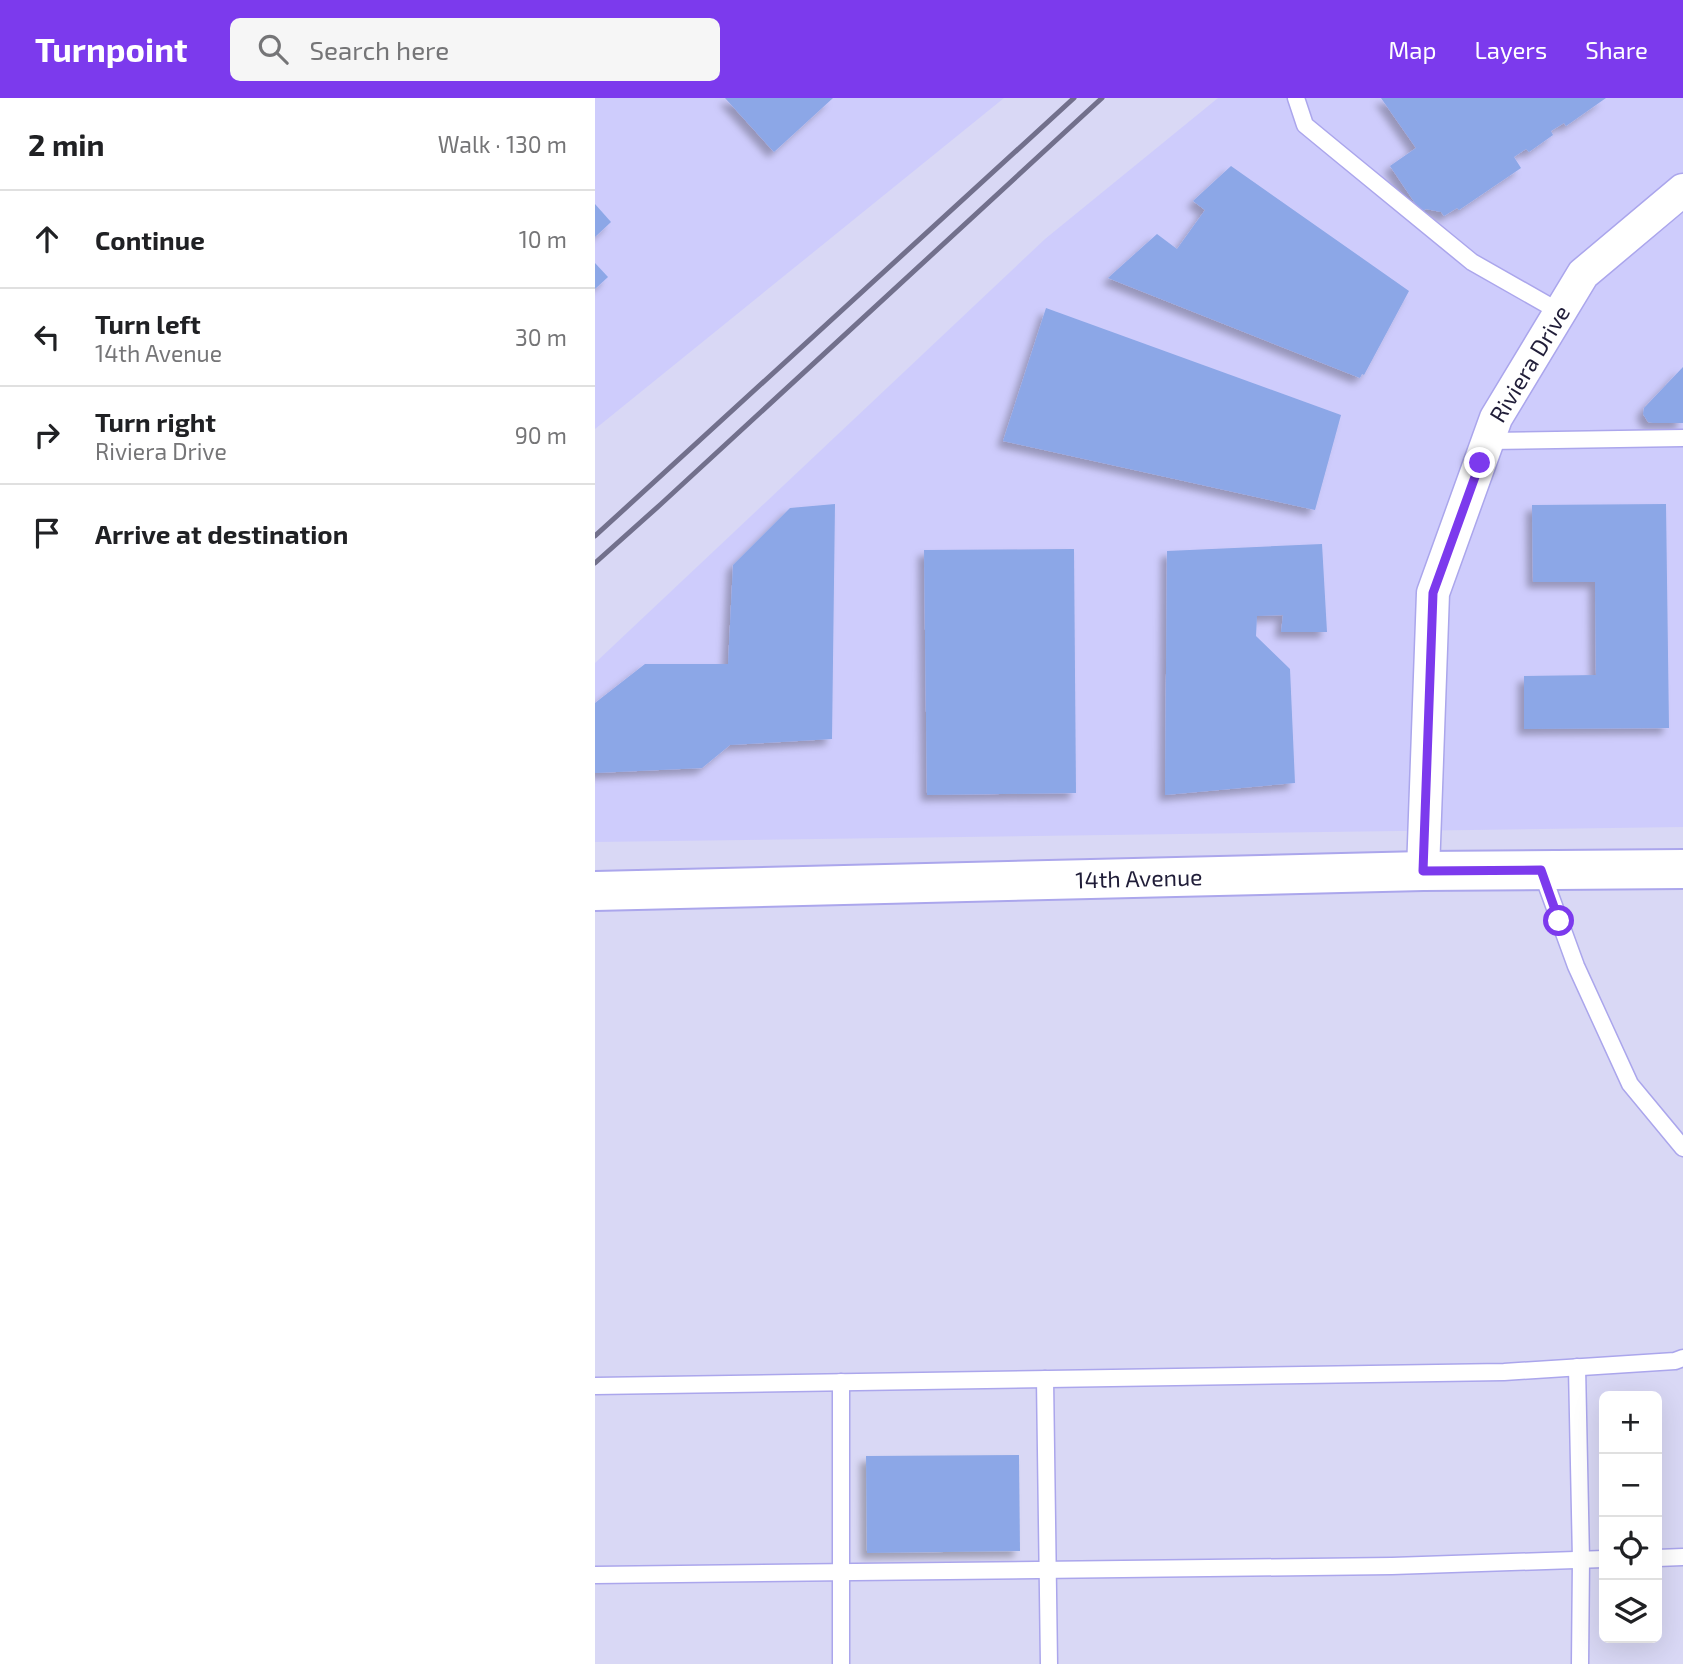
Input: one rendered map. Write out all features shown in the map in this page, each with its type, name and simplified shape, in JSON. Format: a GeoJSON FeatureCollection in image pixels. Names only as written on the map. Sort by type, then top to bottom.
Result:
{"type":"FeatureCollection","features":[{"type":"Feature","properties":{"kind":"main road","name":"14th Avenue"},"geometry":{"type":"LineString","coordinates":[[595,891],[1423,871],[1683,869]]}},
{"type":"Feature","properties":{"kind":"street","name":"Riviera Drive"},"geometry":{"type":"LineString","coordinates":[[1423,871],[1433,593],[1496,418],[1583,274],[1683,190]]}},
{"type":"Feature","properties":{"kind":"lane"},"geometry":{"type":"LineString","coordinates":[[1296,98],[1305,125],[1472,262],[1560,312]]}},
{"type":"Feature","properties":{"kind":"lane"},"geometry":{"type":"LineString","coordinates":[[1488,441],[1683,438]]}},
{"type":"Feature","properties":{"kind":"lane"},"geometry":{"type":"LineString","coordinates":[[1541,870],[1576,966],[1630,1084],[1683,1148]]}},
{"type":"Feature","properties":{"kind":"lane"},"geometry":{"type":"LineString","coordinates":[[595,1386],[1504,1372],[1675,1361],[1683,1358]]}},
{"type":"Feature","properties":{"kind":"lane"},"geometry":{"type":"LineString","coordinates":[[1577,1367],[1580,1664]]}},
{"type":"Feature","properties":{"kind":"lane"},"geometry":{"type":"LineString","coordinates":[[1045,1379],[1049,1664]]}},
{"type":"Feature","properties":{"kind":"lane"},"geometry":{"type":"LineString","coordinates":[[841,1382],[841,1664]]}},
{"type":"Feature","properties":{"kind":"lane"},"geometry":{"type":"LineString","coordinates":[[1662,1558],[1683,1557]]}},
{"type":"Feature","properties":{"kind":"lane"},"geometry":{"type":"LineString","coordinates":[[595,1575],[1392,1566],[1599,1559]]}},
{"type":"Feature","properties":{"kind":"shaded area"},"geometry":{"type":"Polygon","coordinates":[[[595,98],[1004,98],[595,429],[595,98]]]}},
{"type":"Feature","properties":{"kind":"shaded area"},"geometry":{"type":"Polygon","coordinates":[[[1218,98],[1683,98],[1683,827],[595,842],[595,663],[1045,239],[1218,98]]]}},
{"type":"Feature","properties":{"kind":"building"},"geometry":{"type":"Polygon","coordinates":[[[725,98],[833,98],[774,152],[725,98]]]}},
{"type":"Feature","properties":{"kind":"building"},"geometry":{"type":"Polygon","coordinates":[[[1381,98],[1606,98],[1566,126],[1564,123],[1551,131],[1553,135],[1529,152],[1526,149],[1514,157],[1521,168],[1459,210],[1457,208],[1444,216],[1441,212],[1426,209],[1421,212],[1390,166],[1416,148],[1381,98]]]}},
{"type":"Feature","properties":{"kind":"building"},"geometry":{"type":"Polygon","coordinates":[[[1231,166],[1409,291],[1360,378],[1108,278],[1157,234],[1177,249],[1205,210],[1193,201],[1231,166]]]}},
{"type":"Feature","properties":{"kind":"building"},"geometry":{"type":"Polygon","coordinates":[[[595,204],[611,222],[595,237],[595,204]]]}},
{"type":"Feature","properties":{"kind":"building"},"geometry":{"type":"Polygon","coordinates":[[[595,263],[608,277],[595,289],[595,263]]]}},
{"type":"Feature","properties":{"kind":"building"},"geometry":{"type":"Polygon","coordinates":[[[1046,308],[1341,415],[1315,510],[1003,441],[1046,308]]]}},
{"type":"Feature","properties":{"kind":"building"},"geometry":{"type":"Polygon","coordinates":[[[1683,367],[1683,423],[1648,422],[1643,414],[1644,408],[1683,367]]]}},
{"type":"Feature","properties":{"kind":"building"},"geometry":{"type":"Polygon","coordinates":[[[835,504],[832,739],[730,745],[702,768],[595,773],[595,703],[645,664],[728,664],[733,565],[790,508],[835,504]]]}},
{"type":"Feature","properties":{"kind":"building"},"geometry":{"type":"Polygon","coordinates":[[[1666,504],[1669,728],[1524,729],[1524,676],[1596,675],[1595,582],[1533,582],[1532,505],[1666,504]]]}},
{"type":"Feature","properties":{"kind":"building"},"geometry":{"type":"Polygon","coordinates":[[[1322,544],[1327,632],[1281,632],[1283,615],[1257,616],[1256,636],[1290,669],[1295,783],[1165,795],[1167,551],[1322,544]]]}},
{"type":"Feature","properties":{"kind":"building"},"geometry":{"type":"Polygon","coordinates":[[[1074,549],[1076,793],[927,795],[924,550],[1074,549]]]}},
{"type":"Feature","properties":{"kind":"building"},"geometry":{"type":"Polygon","coordinates":[[[1019,1455],[1020,1551],[867,1553],[866,1456],[1019,1455]]]}},
{"type":"Feature","properties":{"kind":"railway"},"geometry":{"type":"LineString","coordinates":[[595,536],[1074,98]]}},
{"type":"Feature","properties":{"kind":"railway"},"geometry":{"type":"LineString","coordinates":[[595,563],[1102,98]]}},
{"type":"Feature","properties":{"kind":"route"},"geometry":{"type":"LineString","coordinates":[[1480,463],[1433,593],[1423,871],[1541,870],[1559,921]]}}]}
